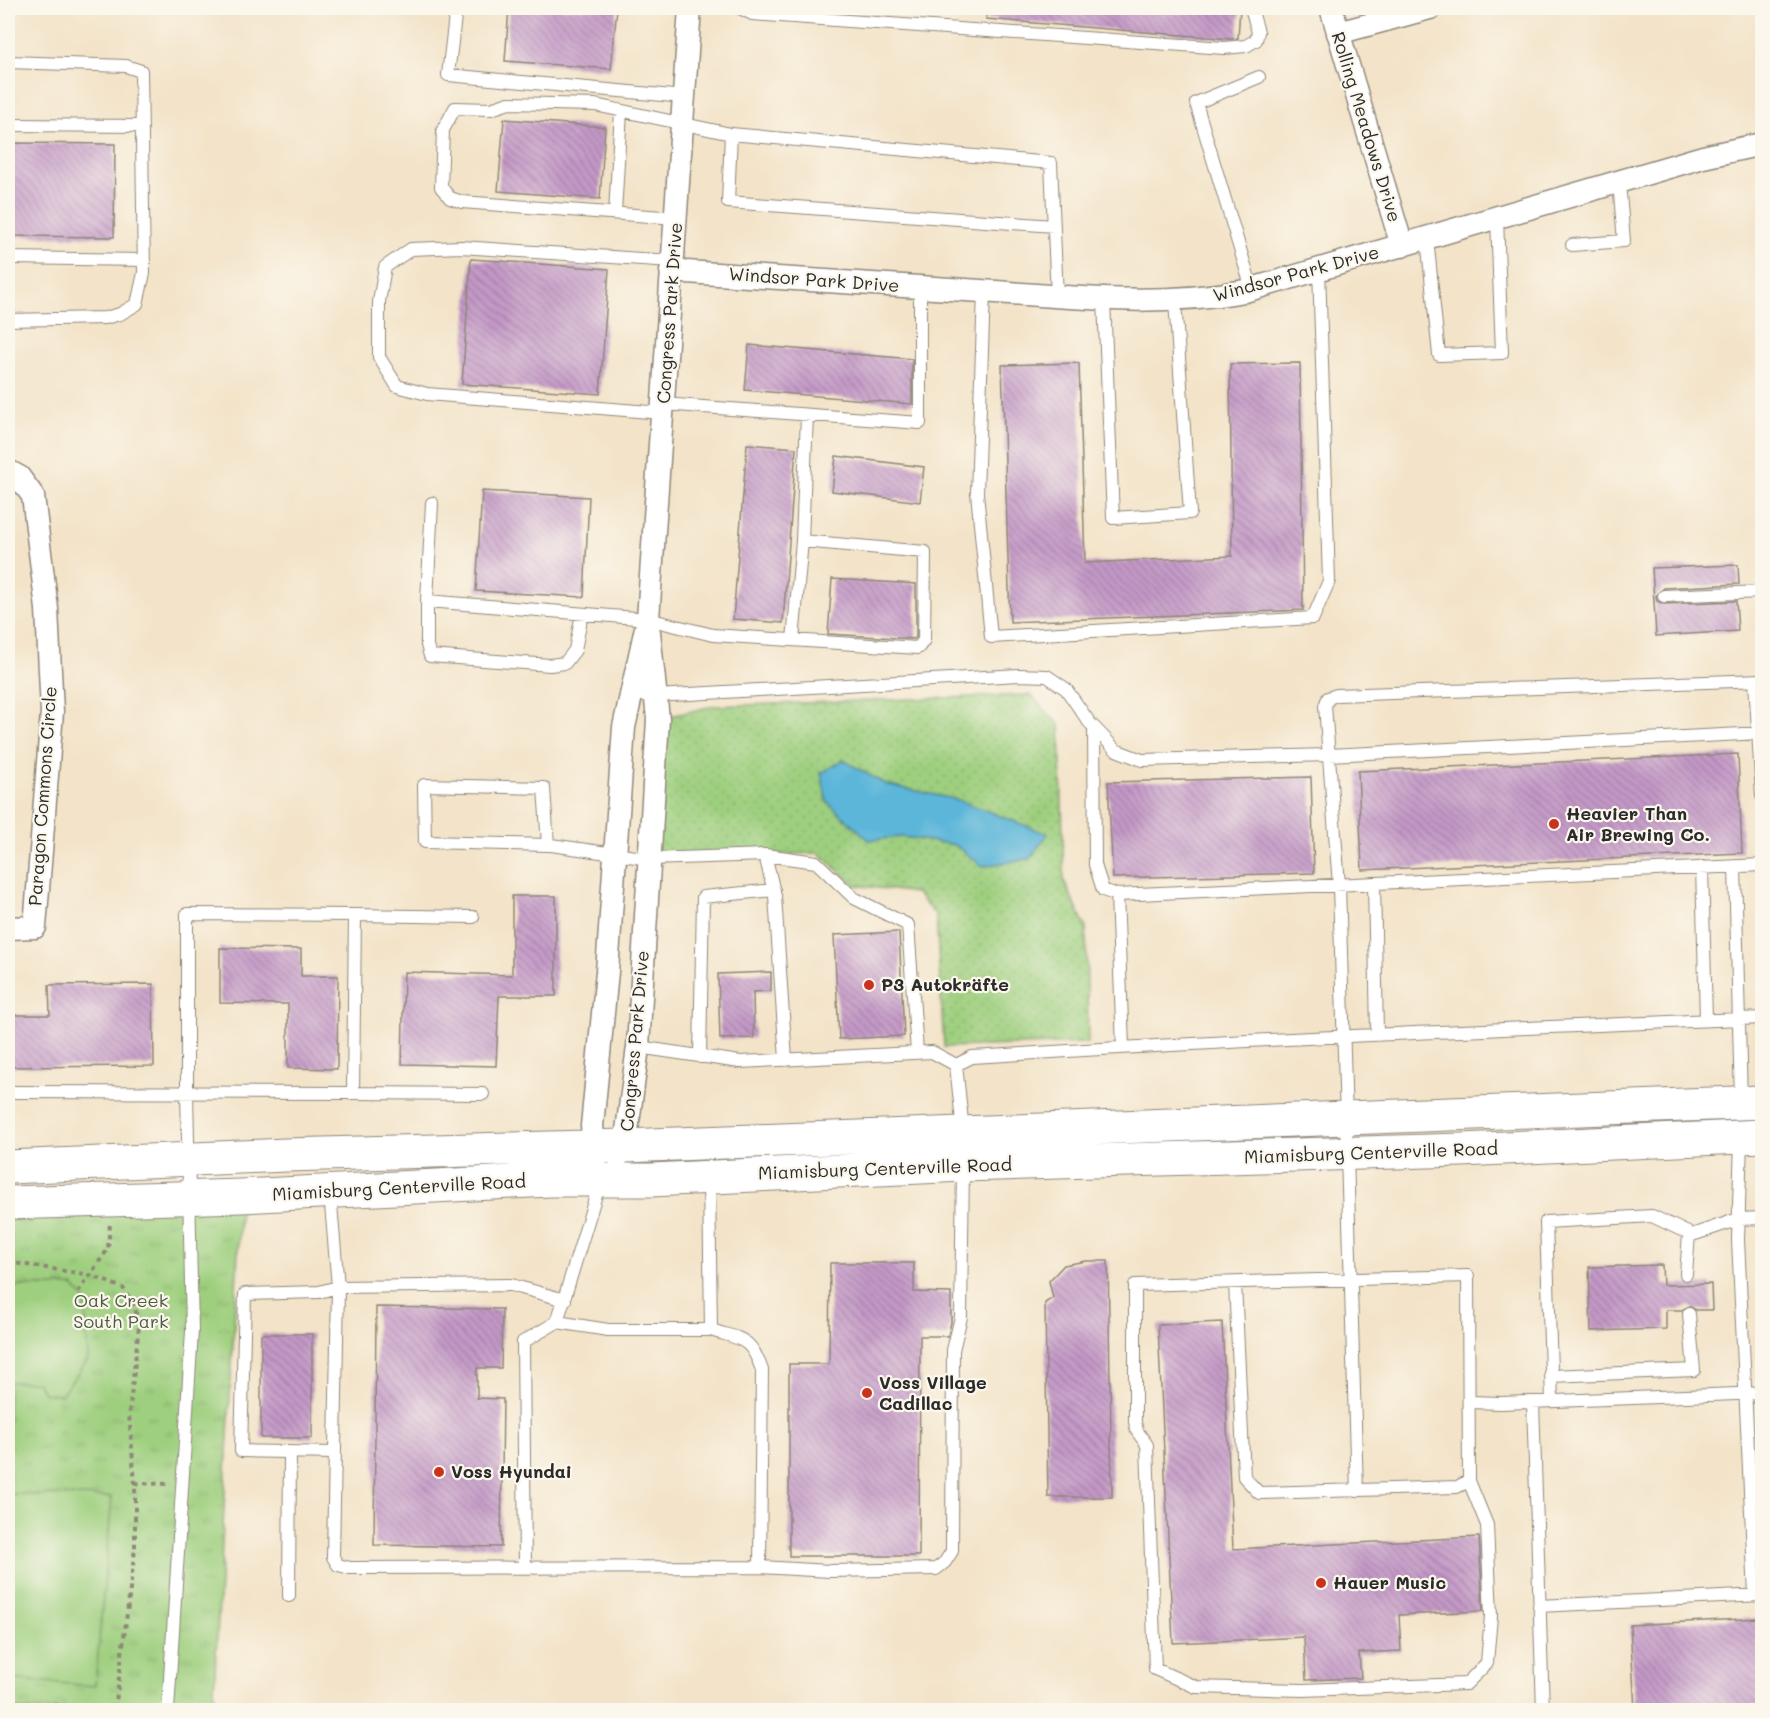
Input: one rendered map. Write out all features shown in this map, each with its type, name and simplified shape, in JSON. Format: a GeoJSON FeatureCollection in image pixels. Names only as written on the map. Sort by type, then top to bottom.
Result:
{"type":"FeatureCollection","features":[{"type":"Feature","properties":{"kind":"main road","name":"Miamisburg Centerville Road"},"geometry":{"type":"LineString","coordinates":[[8,1167],[625,1146],[1347,1116],[1748,1120]]}},
{"type":"Feature","properties":{"kind":"main road","name":"Miamisburg Centerville Road"},"geometry":{"type":"LineString","coordinates":[[8,1203],[330,1192],[601,1179],[709,1177],[963,1165],[1347,1153],[1748,1120]]}},
{"type":"Feature","properties":{"kind":"main road"},"geometry":{"type":"LineString","coordinates":[[963,1131],[963,1165]]}},
{"type":"Feature","properties":{"kind":"street","name":"Congress Park Drive"},"geometry":{"type":"LineString","coordinates":[[601,1179],[593,1147],[592,1126],[624,727],[648,619],[690,8]]}},
{"type":"Feature","properties":{"kind":"street","name":"Rolling Meadows Drive"},"geometry":{"type":"LineString","coordinates":[[1331,8],[1402,246]]}},
{"type":"Feature","properties":{"kind":"street"},"geometry":{"type":"LineString","coordinates":[[1338,33],[1430,8]]}},
{"type":"Feature","properties":{"kind":"street","name":"Windsor Park Drive"},"geometry":{"type":"LineString","coordinates":[[672,266],[984,292],[1104,300],[1175,301],[1252,289],[1703,157],[1762,144]]}},
{"type":"Feature","properties":{"kind":"street","name":"Paragon Commons Circle"},"geometry":{"type":"LineString","coordinates":[[8,471],[19,477],[33,495],[47,609],[52,712],[35,927],[8,928]]}},
{"type":"Feature","properties":{"kind":"street","name":"Congress Park Drive"},"geometry":{"type":"LineString","coordinates":[[601,1179],[625,1146],[638,1047],[658,719],[648,619]]}},
{"type":"Feature","properties":{"kind":"lane"},"geometry":{"type":"LineString","coordinates":[[456,8],[448,75],[684,97]]}},
{"type":"Feature","properties":{"kind":"lane"},"geometry":{"type":"LineString","coordinates":[[740,8],[752,14],[1224,48],[1246,46],[1256,40],[1258,32],[1251,8]]}},
{"type":"Feature","properties":{"kind":"lane"},"geometry":{"type":"LineString","coordinates":[[8,62],[126,66],[141,71],[144,260],[144,273],[137,304],[120,314],[105,318],[8,320]]}},
{"type":"Feature","properties":{"kind":"lane"},"geometry":{"type":"LineString","coordinates":[[1252,289],[1196,103],[1259,77]]}},
{"type":"Feature","properties":{"kind":"lane"},"geometry":{"type":"LineString","coordinates":[[676,218],[462,202],[450,198],[441,187],[443,130],[455,108],[491,109],[509,103],[595,105],[682,126],[731,134],[1051,163],[1057,297]]}},
{"type":"Feature","properties":{"kind":"lane"},"geometry":{"type":"LineString","coordinates":[[615,213],[621,111]]}},
{"type":"Feature","properties":{"kind":"lane"},"geometry":{"type":"LineString","coordinates":[[8,125],[142,126]]}},
{"type":"Feature","properties":{"kind":"lane"},"geometry":{"type":"LineString","coordinates":[[731,134],[728,202],[1054,226]]}},
{"type":"Feature","properties":{"kind":"lane"},"geometry":{"type":"LineString","coordinates":[[1572,245],[1624,241],[1619,182]]}},
{"type":"Feature","properties":{"kind":"lane"},"geometry":{"type":"LineString","coordinates":[[1426,238],[1439,355],[1502,353],[1497,218]]}},
{"type":"Feature","properties":{"kind":"lane"},"geometry":{"type":"LineString","coordinates":[[672,266],[461,247],[411,249],[385,267],[379,302],[379,357],[397,386],[427,394],[920,423],[920,287]]}},
{"type":"Feature","properties":{"kind":"lane"},"geometry":{"type":"LineString","coordinates":[[8,258],[144,260]]}},
{"type":"Feature","properties":{"kind":"lane"},"geometry":{"type":"LineString","coordinates":[[984,292],[977,493],[991,637],[1313,618],[1329,581],[1319,269]]}},
{"type":"Feature","properties":{"kind":"lane"},"geometry":{"type":"LineString","coordinates":[[1104,300],[1113,518],[1190,513],[1175,301]]}},
{"type":"Feature","properties":{"kind":"lane"},"geometry":{"type":"LineString","coordinates":[[793,640],[802,541],[807,415]]}},
{"type":"Feature","properties":{"kind":"lane"},"geometry":{"type":"LineString","coordinates":[[432,503],[427,601],[427,645],[430,656],[550,665],[565,663],[575,650],[582,614]]}},
{"type":"Feature","properties":{"kind":"lane"},"geometry":{"type":"LineString","coordinates":[[427,601],[648,619],[713,635],[918,648],[924,640],[925,552],[802,541]]}},
{"type":"Feature","properties":{"kind":"lane"},"geometry":{"type":"LineString","coordinates":[[1664,596],[1762,592]]}},
{"type":"Feature","properties":{"kind":"lane"},"geometry":{"type":"LineString","coordinates":[[630,694],[656,696],[1019,675],[1047,676],[1066,689],[1094,728],[1116,750],[1142,760],[1329,754],[1761,733]]}},
{"type":"Feature","properties":{"kind":"lane"},"geometry":{"type":"LineString","coordinates":[[1357,1491],[1339,885],[1325,706],[1329,698],[1337,695],[1759,680],[1762,796]]}},
{"type":"Feature","properties":{"kind":"lane"},"geometry":{"type":"LineString","coordinates":[[1094,728],[1095,865],[1103,890],[1117,895],[1762,865]]}},
{"type":"Feature","properties":{"kind":"lane"},"geometry":{"type":"LineString","coordinates":[[548,845],[544,788],[424,785],[425,842],[548,845],[615,852],[650,859],[765,855],[816,862],[854,898],[908,925],[917,1052]]}},
{"type":"Feature","properties":{"kind":"lane"},"geometry":{"type":"LineString","coordinates":[[765,855],[774,890],[786,1060]]}},
{"type":"Feature","properties":{"kind":"lane"},"geometry":{"type":"LineString","coordinates":[[1539,1606],[1759,1595],[1739,1219],[1748,1120],[1738,1019],[1735,866]]}},
{"type":"Feature","properties":{"kind":"lane"},"geometry":{"type":"LineString","coordinates":[[1702,867],[1706,1020]]}},
{"type":"Feature","properties":{"kind":"lane"},"geometry":{"type":"LineString","coordinates":[[1374,883],[1377,1033]]}},
{"type":"Feature","properties":{"kind":"lane"},"geometry":{"type":"LineString","coordinates":[[700,1057],[703,897],[774,890]]}},
{"type":"Feature","properties":{"kind":"lane"},"geometry":{"type":"LineString","coordinates":[[1117,895],[1123,1047]]}},
{"type":"Feature","properties":{"kind":"lane"},"geometry":{"type":"LineString","coordinates":[[168,1710],[192,1331],[187,1093],[187,914],[473,917]]}},
{"type":"Feature","properties":{"kind":"lane"},"geometry":{"type":"LineString","coordinates":[[353,1093],[355,915]]}},
{"type":"Feature","properties":{"kind":"lane"},"geometry":{"type":"LineString","coordinates":[[956,1065],[972,1057],[1344,1034],[1762,1018]]}},
{"type":"Feature","properties":{"kind":"lane"},"geometry":{"type":"LineString","coordinates":[[638,1047],[740,1062],[932,1052],[956,1065]]}},
{"type":"Feature","properties":{"kind":"lane"},"geometry":{"type":"LineString","coordinates":[[956,1065],[963,1131]]}},
{"type":"Feature","properties":{"kind":"lane"},"geometry":{"type":"LineString","coordinates":[[8,1092],[483,1094]]}},
{"type":"Feature","properties":{"kind":"lane"},"geometry":{"type":"LineString","coordinates":[[330,1192],[338,1287],[333,1557],[338,1565],[350,1568],[760,1567],[830,1571],[936,1569],[945,1562],[952,1551],[952,1350],[961,1317],[963,1165]]}},
{"type":"Feature","properties":{"kind":"lane"},"geometry":{"type":"LineString","coordinates":[[709,1177],[711,1330]]}},
{"type":"Feature","properties":{"kind":"lane"},"geometry":{"type":"LineString","coordinates":[[557,1322],[592,1199],[601,1179]]}},
{"type":"Feature","properties":{"kind":"lane"},"geometry":{"type":"LineString","coordinates":[[1552,1401],[1546,1222],[1652,1216],[1692,1235],[1739,1219],[1762,1218]]}},
{"type":"Feature","properties":{"kind":"lane"},"geometry":{"type":"LineString","coordinates":[[1686,1274],[1689,1234]]}},
{"type":"Feature","properties":{"kind":"lane"},"geometry":{"type":"LineString","coordinates":[[1468,1276],[1470,1402],[1468,1481],[1487,1525],[1491,1616],[1487,1664],[1466,1684],[1303,1689],[1196,1687],[1155,1669],[1147,1445],[1137,1431],[1135,1422],[1135,1285],[1350,1279],[1468,1276]]}},
{"type":"Feature","properties":{"kind":"lane"},"geometry":{"type":"LineString","coordinates":[[1235,1282],[1244,1477],[1258,1493],[1457,1487],[1468,1481]]}},
{"type":"Feature","properties":{"kind":"lane"},"geometry":{"type":"LineString","coordinates":[[335,1453],[241,1451],[245,1294],[319,1292],[338,1287],[511,1285],[565,1300]]}},
{"type":"Feature","properties":{"kind":"lane"},"geometry":{"type":"LineString","coordinates":[[1551,1376],[1694,1370],[1689,1314]]}},
{"type":"Feature","properties":{"kind":"lane"},"geometry":{"type":"LineString","coordinates":[[525,1568],[523,1342],[557,1322],[608,1330],[711,1330],[748,1342],[756,1352],[762,1370],[760,1567]]}},
{"type":"Feature","properties":{"kind":"lane"},"geometry":{"type":"LineString","coordinates":[[1470,1402],[1533,1402],[1762,1393]]}},
{"type":"Feature","properties":{"kind":"lane"},"geometry":{"type":"LineString","coordinates":[[1533,1402],[1543,1710]]}},
{"type":"Feature","properties":{"kind":"lane"},"geometry":{"type":"LineString","coordinates":[[289,1596],[290,1452]]}},
{"type":"Feature","properties":{"kind":"path"},"geometry":{"type":"LineString","coordinates":[[78,1292],[108,1249],[112,1198]]}},
{"type":"Feature","properties":{"kind":"path"},"geometry":{"type":"LineString","coordinates":[[8,1262],[90,1275],[123,1288],[135,1307],[139,1326],[129,1415],[135,1483],[135,1549],[115,1710]]}},
{"type":"Feature","properties":{"kind":"path"},"geometry":{"type":"LineString","coordinates":[[135,1483],[183,1485]]}},
{"type":"Feature","properties":{"kind":"path"},"geometry":{"type":"LineString","coordinates":[[8,1702],[115,1710],[150,1710]]}},
{"type":"Feature","properties":{"kind":"green space"},"geometry":{"type":"Polygon","coordinates":[[[1031,695],[1060,726],[1064,881],[1086,928],[1088,1043],[944,1047],[936,916],[916,893],[855,885],[819,853],[650,859],[658,719],[713,706],[1031,695]]]}},
{"type":"Feature","properties":{"kind":"green space","name":"Oak Creek South Park"},"geometry":{"type":"Polygon","coordinates":[[[241,1196],[213,1710],[8,1710],[8,1203],[241,1196]]]}},
{"type":"Feature","properties":{"kind":"green space"},"geometry":{"type":"Polygon","coordinates":[[[8,1286],[73,1286],[85,1299],[88,1360],[61,1395],[44,1393],[37,1382],[8,1382],[8,1286]]]}},
{"type":"Feature","properties":{"kind":"green space"},"geometry":{"type":"Polygon","coordinates":[[[8,1494],[112,1497],[95,1686],[8,1679],[8,1494]]]}},
{"type":"Feature","properties":{"kind":"water"},"geometry":{"type":"Polygon","coordinates":[[[843,760],[885,784],[958,800],[1048,834],[1029,859],[982,866],[955,845],[902,837],[869,840],[827,802],[821,773],[843,760]]]}},
{"type":"Feature","properties":{"kind":"building"},"geometry":{"type":"Polygon","coordinates":[[[509,8],[617,8],[611,69],[505,61],[509,8]]]}},
{"type":"Feature","properties":{"kind":"building"},"geometry":{"type":"Polygon","coordinates":[[[986,8],[1240,8],[1238,38],[1231,39],[986,19],[986,8]]]}},
{"type":"Feature","properties":{"kind":"building"},"geometry":{"type":"Polygon","coordinates":[[[504,119],[605,127],[600,199],[498,191],[504,119]]]}},
{"type":"Feature","properties":{"kind":"building"},"geometry":{"type":"Polygon","coordinates":[[[8,143],[115,144],[114,237],[8,236],[8,143]]]}},
{"type":"Feature","properties":{"kind":"building"},"geometry":{"type":"Polygon","coordinates":[[[471,259],[609,269],[600,394],[462,384],[471,259]]]}},
{"type":"Feature","properties":{"kind":"building"},"geometry":{"type":"Polygon","coordinates":[[[749,345],[912,359],[912,404],[745,390],[749,345]]]}},
{"type":"Feature","properties":{"kind":"building"},"geometry":{"type":"Polygon","coordinates":[[[1079,363],[1085,563],[1232,556],[1230,364],[1300,363],[1303,610],[1010,622],[1002,365],[1079,363]]]}},
{"type":"Feature","properties":{"kind":"building"},"geometry":{"type":"Polygon","coordinates":[[[747,444],[796,448],[783,623],[733,619],[747,444]]]}},
{"type":"Feature","properties":{"kind":"building"},"geometry":{"type":"Polygon","coordinates":[[[836,456],[924,467],[920,502],[832,491],[836,456]]]}},
{"type":"Feature","properties":{"kind":"building"},"geometry":{"type":"Polygon","coordinates":[[[482,491],[589,497],[584,597],[476,591],[482,491]]]}},
{"type":"Feature","properties":{"kind":"building"},"geometry":{"type":"Polygon","coordinates":[[[1738,565],[1739,584],[1664,588],[1656,596],[1657,601],[1664,604],[1736,601],[1738,631],[1656,636],[1652,568],[1738,565]]]}},
{"type":"Feature","properties":{"kind":"building"},"geometry":{"type":"Polygon","coordinates":[[[832,579],[916,584],[916,637],[914,639],[828,634],[832,579]]]}},
{"type":"Feature","properties":{"kind":"building"},"geometry":{"type":"Polygon","coordinates":[[[1738,754],[1742,853],[1362,870],[1358,771],[1738,754]]]}},
{"type":"Feature","properties":{"kind":"building"},"geometry":{"type":"Polygon","coordinates":[[[1311,777],[1314,873],[1113,878],[1108,782],[1311,777]]]}},
{"type":"Feature","properties":{"kind":"building"},"geometry":{"type":"Polygon","coordinates":[[[512,896],[556,896],[556,996],[499,996],[496,1066],[402,1064],[404,972],[512,975],[512,896]]]}},
{"type":"Feature","properties":{"kind":"building","name":"P3 Autokräfte"},"geometry":{"type":"Polygon","coordinates":[[[899,932],[904,1036],[839,1039],[834,935],[899,932]]]}},
{"type":"Feature","properties":{"kind":"building"},"geometry":{"type":"Polygon","coordinates":[[[220,948],[301,949],[301,976],[338,976],[337,1069],[288,1068],[288,1004],[220,1003],[220,948]]]}},
{"type":"Feature","properties":{"kind":"building"},"geometry":{"type":"Polygon","coordinates":[[[771,972],[771,991],[753,992],[754,1038],[720,1039],[718,974],[771,972]]]}},
{"type":"Feature","properties":{"kind":"building"},"geometry":{"type":"Polygon","coordinates":[[[153,984],[154,1066],[8,1067],[8,1015],[50,1015],[49,985],[153,984]]]}},
{"type":"Feature","properties":{"kind":"building"},"geometry":{"type":"Polygon","coordinates":[[[1086,1261],[1108,1261],[1112,1497],[1048,1497],[1045,1303],[1053,1298],[1049,1281],[1064,1265],[1086,1261]]]}},
{"type":"Feature","properties":{"kind":"building"},"geometry":{"type":"Polygon","coordinates":[[[830,1263],[914,1263],[914,1292],[951,1293],[951,1322],[948,1336],[920,1336],[919,1556],[789,1556],[789,1364],[829,1364],[830,1263]]]}},
{"type":"Feature","properties":{"kind":"building"},"geometry":{"type":"Polygon","coordinates":[[[1662,1265],[1663,1285],[1711,1284],[1712,1310],[1696,1310],[1689,1306],[1682,1310],[1666,1310],[1666,1329],[1591,1331],[1589,1267],[1662,1265]]]}},
{"type":"Feature","properties":{"kind":"building","name":"Voss Hyundai"},"geometry":{"type":"Polygon","coordinates":[[[376,1307],[502,1309],[501,1368],[477,1368],[477,1398],[503,1399],[501,1547],[374,1545],[376,1307]]]}},
{"type":"Feature","properties":{"kind":"building"},"geometry":{"type":"Polygon","coordinates":[[[1222,1322],[1233,1549],[1479,1537],[1483,1611],[1399,1615],[1401,1651],[1359,1653],[1361,1678],[1306,1680],[1304,1637],[1173,1643],[1158,1325],[1222,1322]]]}},
{"type":"Feature","properties":{"kind":"building"},"geometry":{"type":"Polygon","coordinates":[[[261,1334],[312,1334],[312,1438],[261,1438],[261,1334]]]}},
{"type":"Feature","properties":{"kind":"building"},"geometry":{"type":"Polygon","coordinates":[[[1760,1618],[1762,1710],[1635,1710],[1630,1625],[1760,1618]]]}},
{"type":"Feature","properties":{"kind":"place","name":"Heavier Than Air Brewing Co."},"geometry":{"type":"Point","coordinates":[1554,824]}},
{"type":"Feature","properties":{"kind":"place","name":"P3 Autokräfte"},"geometry":{"type":"Point","coordinates":[869,985]}},
{"type":"Feature","properties":{"kind":"place","name":"Voss Village Cadillac"},"geometry":{"type":"Point","coordinates":[867,1393]}},
{"type":"Feature","properties":{"kind":"place","name":"Voss Hyundai"},"geometry":{"type":"Point","coordinates":[439,1472]}},
{"type":"Feature","properties":{"kind":"place","name":"Hauer Music"},"geometry":{"type":"Point","coordinates":[1321,1583]}}]}
